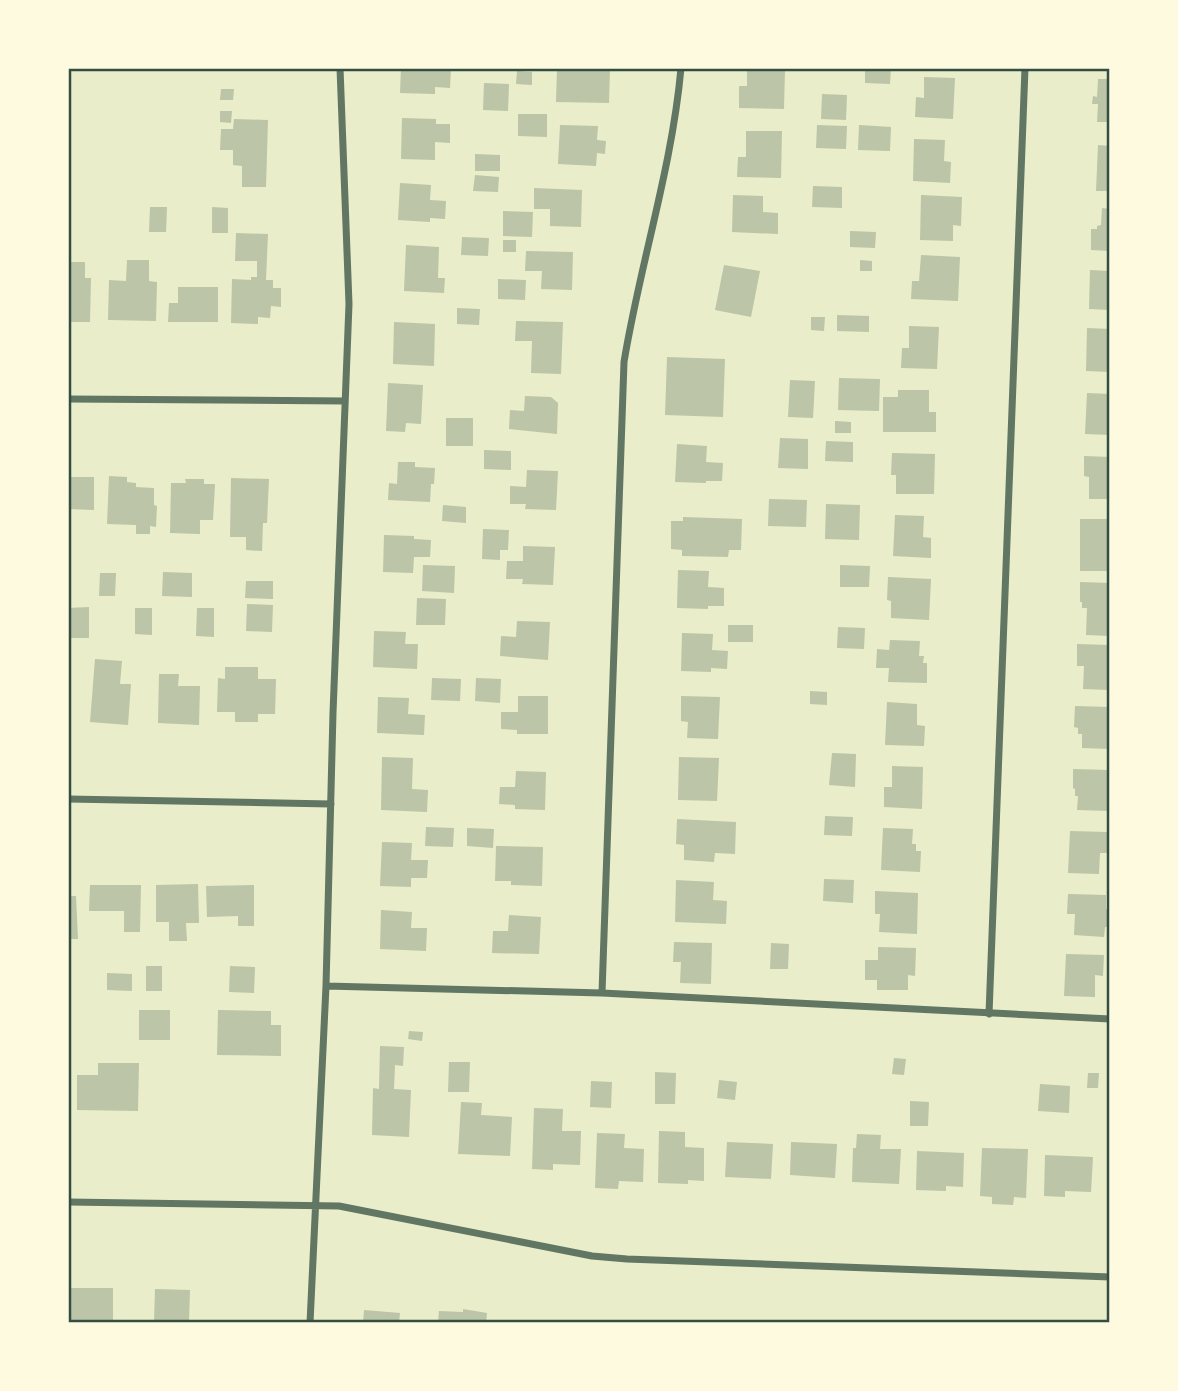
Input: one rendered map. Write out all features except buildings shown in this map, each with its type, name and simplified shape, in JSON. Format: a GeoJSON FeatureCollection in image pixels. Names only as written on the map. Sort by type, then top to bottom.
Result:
{"type":"FeatureCollection","features":[{"type":"Feature","properties":{"kind":"street"},"geometry":{"type":"LineString","coordinates":[[310,1323],[326,986],[349,292],[340,68]]}},
{"type":"Feature","properties":{"kind":"street"},"geometry":{"type":"LineString","coordinates":[[602,993],[624,362],[631,319],[667,164],[677,111],[681,68]]}},
{"type":"Feature","properties":{"kind":"street"},"geometry":{"type":"LineString","coordinates":[[989,1014],[1025,68]]}},
{"type":"Feature","properties":{"kind":"street"},"geometry":{"type":"LineString","coordinates":[[68,399],[345,401]]}},
{"type":"Feature","properties":{"kind":"street"},"geometry":{"type":"LineString","coordinates":[[68,799],[331,804]]}},
{"type":"Feature","properties":{"kind":"street"},"geometry":{"type":"LineString","coordinates":[[326,986],[602,993],[1110,1019]]}},
{"type":"Feature","properties":{"kind":"street"},"geometry":{"type":"LineString","coordinates":[[68,1202],[339,1206],[592,1256],[1110,1277]]}}]}
